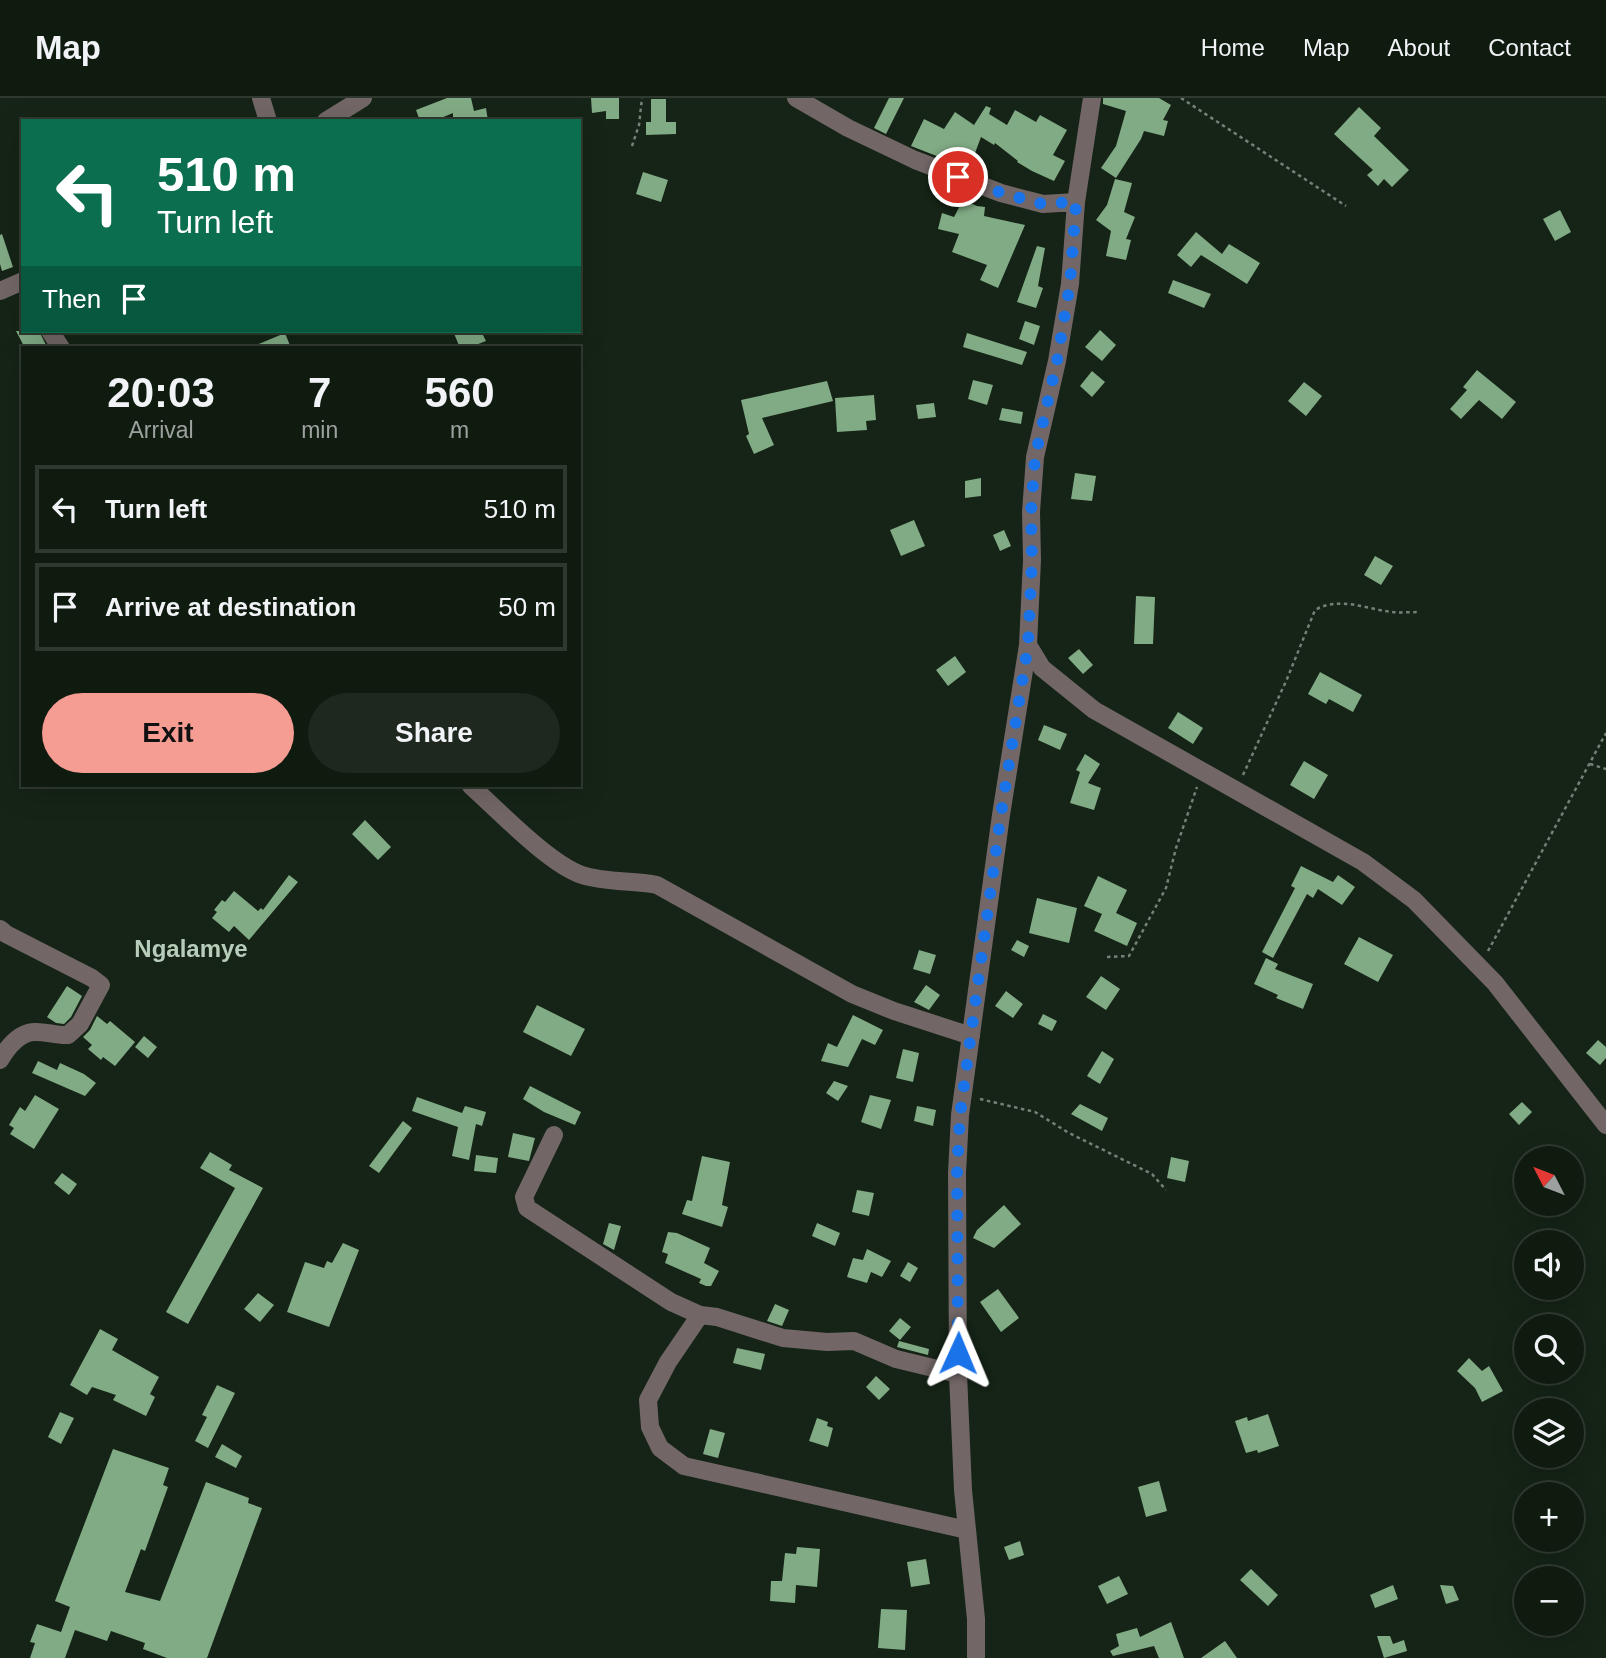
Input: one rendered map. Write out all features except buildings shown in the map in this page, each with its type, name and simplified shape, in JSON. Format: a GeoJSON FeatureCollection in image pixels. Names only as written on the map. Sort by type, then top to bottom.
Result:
{"type":"FeatureCollection","features":[{"type":"Feature","properties":{"kind":"street"},"geometry":{"type":"LineString","coordinates":[[261,98],[267,119]]}},
{"type":"Feature","properties":{"kind":"street"},"geometry":{"type":"LineString","coordinates":[[329,119],[363,98]]}},
{"type":"Feature","properties":{"kind":"street"},"geometry":{"type":"LineString","coordinates":[[796,98],[848,128],[915,160],[1002,193],[1043,204],[1076,202]]}},
{"type":"Feature","properties":{"kind":"street"},"geometry":{"type":"LineString","coordinates":[[976,1658],[976,1619],[967,1531],[958,1374],[957,1173],[971,1035],[1001,814],[1028,645],[1035,457],[1057,361],[1070,284],[1076,202],[1092,98]]}},
{"type":"Feature","properties":{"kind":"street"},"geometry":{"type":"LineString","coordinates":[[0,290],[21,282]]}},
{"type":"Feature","properties":{"kind":"street"},"geometry":{"type":"LineString","coordinates":[[1028,645],[1042,668],[1118,726],[1363,862],[1414,900],[1495,983],[1606,1125]]}},
{"type":"Feature","properties":{"kind":"street"},"geometry":{"type":"LineString","coordinates":[[472,787],[567,869],[609,881],[640,881],[657,885],[852,994],[894,1011],[971,1035]]}},
{"type":"Feature","properties":{"kind":"street"},"geometry":{"type":"LineString","coordinates":[[0,929],[101,985],[80,1024],[68,1035],[54,1036],[34,1032],[17,1038],[0,1060]]}},
{"type":"Feature","properties":{"kind":"street"},"geometry":{"type":"LineString","coordinates":[[554,1135],[524,1197],[527,1208],[671,1302],[700,1315],[716,1317],[783,1338],[827,1342],[854,1340],[896,1359],[958,1374]]}},
{"type":"Feature","properties":{"kind":"street"},"geometry":{"type":"LineString","coordinates":[[700,1315],[668,1362],[648,1400],[650,1427],[660,1448],[684,1466],[967,1531]]}},
{"type":"Feature","properties":{"kind":"path"},"geometry":{"type":"LineString","coordinates":[[632,146],[639,125],[642,98]]}},
{"type":"Feature","properties":{"kind":"path"},"geometry":{"type":"LineString","coordinates":[[1181,98],[1214,117],[1274,160],[1346,206]]}},
{"type":"Feature","properties":{"kind":"path"},"geometry":{"type":"LineString","coordinates":[[1229,786],[1245,773],[1315,610],[1325,604],[1347,604],[1394,612],[1420,612]]}},
{"type":"Feature","properties":{"kind":"path"},"geometry":{"type":"LineString","coordinates":[[1474,961],[1491,948],[1606,733]]}},
{"type":"Feature","properties":{"kind":"path"},"geometry":{"type":"LineString","coordinates":[[1590,764],[1606,769]]}},
{"type":"Feature","properties":{"kind":"path"},"geometry":{"type":"LineString","coordinates":[[1107,957],[1129,956],[1146,928],[1166,888],[1176,848],[1203,771]]}},
{"type":"Feature","properties":{"kind":"path"},"geometry":{"type":"LineString","coordinates":[[963,1095],[1035,1112],[1069,1133],[1152,1174],[1166,1190]]}},
{"type":"Feature","properties":{"kind":"district","name":"Ngalamye"},"geometry":{"type":"Point","coordinates":[191,949]}},
{"type":"Feature","properties":{"kind":"route"},"geometry":{"type":"LineString","coordinates":[[958,177],[1043,204],[1076,202],[1070,284],[1057,361],[1035,457],[1028,645],[1001,814],[960,1115],[957,1173],[958,1353]]}}]}
